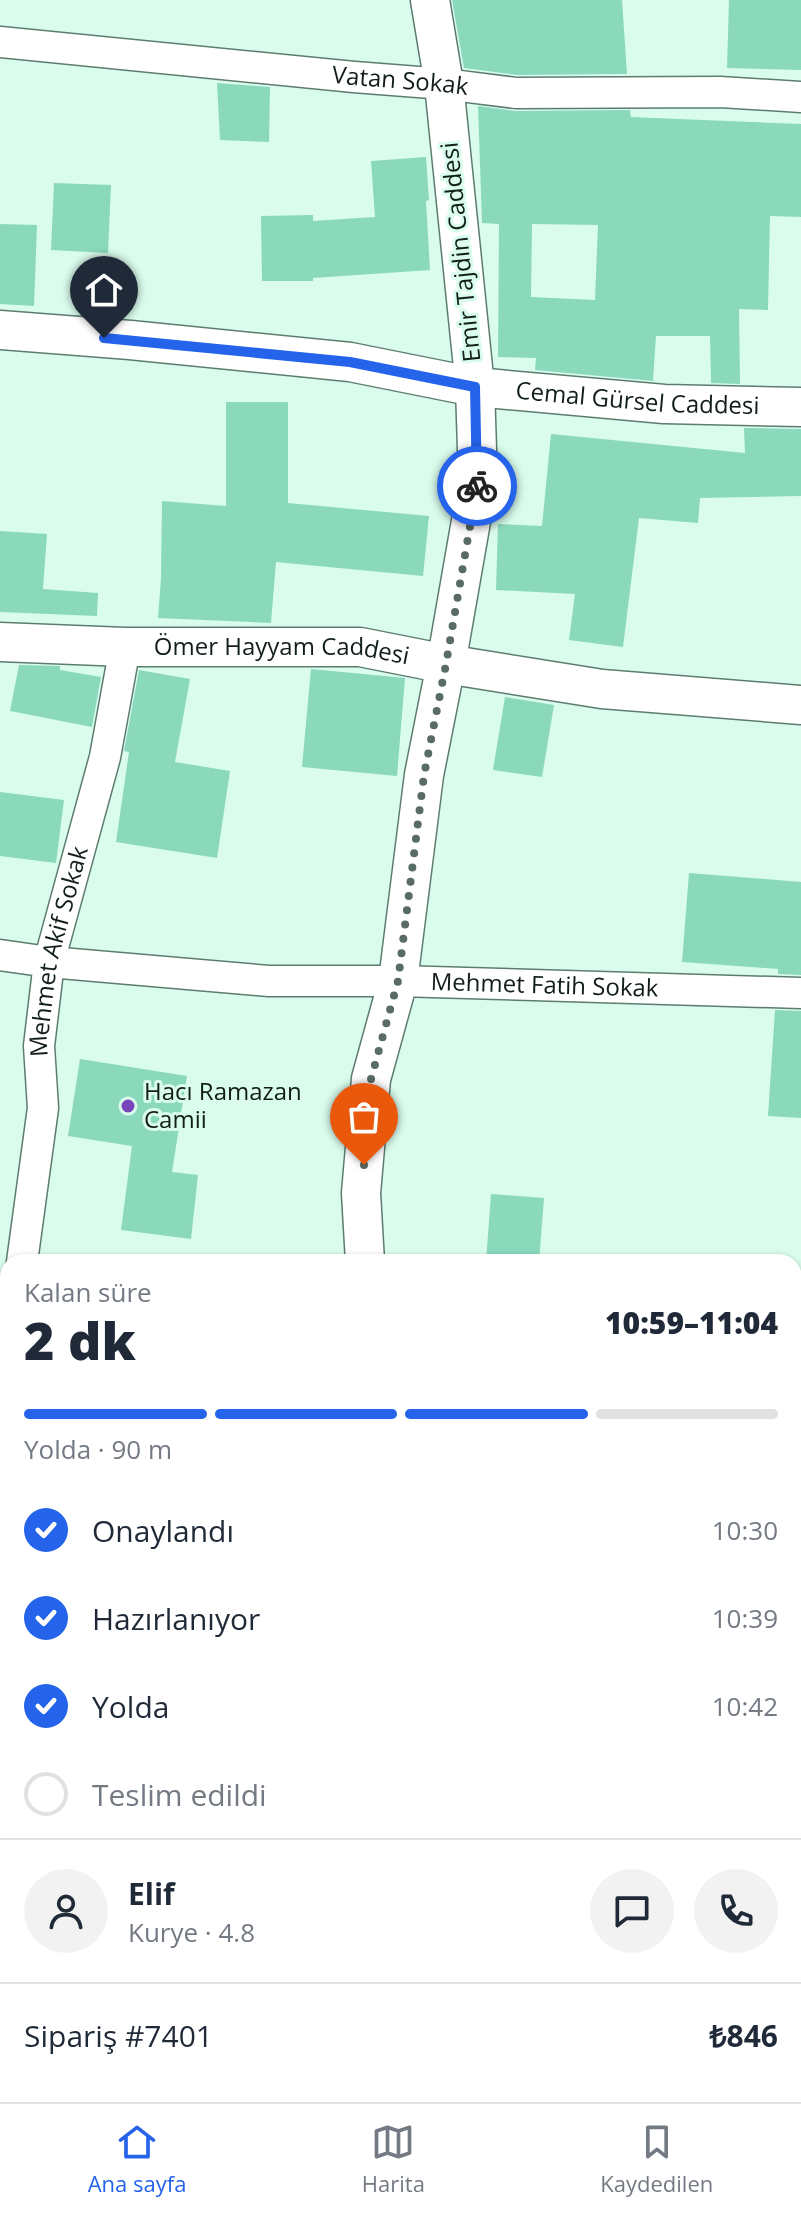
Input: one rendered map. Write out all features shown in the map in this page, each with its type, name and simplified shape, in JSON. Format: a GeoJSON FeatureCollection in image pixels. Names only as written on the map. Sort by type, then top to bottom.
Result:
{"type":"FeatureCollection","features":[{"type":"Feature","properties":{"kind":"street","name":"Emir Tajdin Caddesi"},"geometry":{"type":"LineString","coordinates":[[365,1254],[361,1193],[371,1079],[398,981],[424,775],[478,481],[475,387],[444,84],[430,0]]}},
{"type":"Feature","properties":{"kind":"street","name":"Vatan Sokak"},"geometry":{"type":"LineString","coordinates":[[0,42],[516,93],[720,92],[801,97]]}},
{"type":"Feature","properties":{"kind":"street","name":"Cemal Gürsel Caddesi"},"geometry":{"type":"LineString","coordinates":[[0,330],[350,362],[475,387],[664,404],[801,407]]}},
{"type":"Feature","properties":{"kind":"street","name":"Ömer Hayyam Caddesi"},"geometry":{"type":"LineString","coordinates":[[0,642],[125,647],[360,647],[602,689],[801,705]]}},
{"type":"Feature","properties":{"kind":"street","name":"Mehmet Akif Sokak"},"geometry":{"type":"LineString","coordinates":[[23,1254],[43,1108],[39,1046],[49,962],[105,757],[125,647]]}},
{"type":"Feature","properties":{"kind":"street","name":"Mehmet Fatih Sokak"},"geometry":{"type":"LineString","coordinates":[[0,955],[269,981],[398,981],[801,993]]}},
{"type":"Feature","properties":{"kind":"building"},"geometry":{"type":"Polygon","coordinates":[[[452,0],[622,0],[627,74],[517,75],[464,68],[452,0]]]}},
{"type":"Feature","properties":{"kind":"building"},"geometry":{"type":"Polygon","coordinates":[[[729,0],[801,0],[801,70],[727,68],[729,0]]]}},
{"type":"Feature","properties":{"kind":"building"},"geometry":{"type":"Polygon","coordinates":[[[217,83],[270,87],[269,142],[220,140],[217,83]]]}},
{"type":"Feature","properties":{"kind":"building"},"geometry":{"type":"Polygon","coordinates":[[[478,106],[516,111],[630,110],[631,117],[801,124],[801,217],[770,216],[768,310],[739,309],[740,384],[711,383],[710,336],[656,336],[653,381],[535,370],[536,358],[498,357],[499,224],[482,223],[478,106]],[[532,224],[531,297],[595,300],[598,225],[532,224]]]}},
{"type":"Feature","properties":{"kind":"building"},"geometry":{"type":"Polygon","coordinates":[[[426,157],[430,270],[313,278],[313,281],[262,281],[261,216],[313,215],[313,221],[375,217],[371,161],[426,157]]]}},
{"type":"Feature","properties":{"kind":"building"},"geometry":{"type":"Polygon","coordinates":[[[54,183],[111,185],[108,253],[51,250],[54,183]]]}},
{"type":"Feature","properties":{"kind":"building"},"geometry":{"type":"Polygon","coordinates":[[[0,224],[37,225],[34,306],[0,304],[0,224]]]}},
{"type":"Feature","properties":{"kind":"building"},"geometry":{"type":"Polygon","coordinates":[[[226,402],[288,402],[288,503],[429,516],[423,576],[276,562],[271,623],[158,618],[162,501],[226,506],[226,402]]]}},
{"type":"Feature","properties":{"kind":"building"},"geometry":{"type":"Polygon","coordinates":[[[744,428],[801,429],[801,496],[700,498],[698,523],[639,518],[623,647],[569,640],[575,594],[496,590],[498,524],[542,526],[551,434],[745,453],[744,428]]]}},
{"type":"Feature","properties":{"kind":"building"},"geometry":{"type":"Polygon","coordinates":[[[0,531],[47,534],[43,589],[98,593],[97,616],[0,612],[0,531]]]}},
{"type":"Feature","properties":{"kind":"building"},"geometry":{"type":"Polygon","coordinates":[[[19,665],[60,666],[60,670],[101,677],[92,727],[10,711],[19,665]]]}},
{"type":"Feature","properties":{"kind":"building"},"geometry":{"type":"Polygon","coordinates":[[[311,669],[405,678],[397,776],[302,767],[311,669]]]}},
{"type":"Feature","properties":{"kind":"building"},"geometry":{"type":"Polygon","coordinates":[[[139,670],[190,679],[175,762],[230,771],[217,858],[116,842],[129,752],[124,751],[139,670]]]}},
{"type":"Feature","properties":{"kind":"building"},"geometry":{"type":"Polygon","coordinates":[[[505,697],[554,705],[542,777],[493,770],[505,697]]]}},
{"type":"Feature","properties":{"kind":"building"},"geometry":{"type":"Polygon","coordinates":[[[0,792],[64,800],[56,863],[0,856],[0,792]]]}},
{"type":"Feature","properties":{"kind":"building"},"geometry":{"type":"Polygon","coordinates":[[[689,873],[801,882],[801,975],[778,974],[778,969],[682,962],[689,873]]]}},
{"type":"Feature","properties":{"kind":"building"},"geometry":{"type":"Polygon","coordinates":[[[775,1010],[801,1011],[801,1118],[768,1116],[775,1010]]]}},
{"type":"Feature","properties":{"kind":"building","name":"Hacı Ramazan Camii"},"geometry":{"type":"Polygon","coordinates":[[[80,1059],[187,1076],[172,1172],[198,1175],[191,1239],[121,1230],[132,1146],[68,1136],[80,1059]]]}},
{"type":"Feature","properties":{"kind":"building"},"geometry":{"type":"Polygon","coordinates":[[[491,1194],[544,1198],[540,1254],[487,1254],[491,1194]]]}},
{"type":"Feature","properties":{"kind":"way so far"},"geometry":{"type":"LineString","coordinates":[[364,1165],[371,1079],[398,981],[424,775],[477,486]]}},
{"type":"Feature","properties":{"kind":"place","name":"Hacı Ramazan Camii"},"geometry":{"type":"Point","coordinates":[128,1106]}},
{"type":"Feature","properties":{"kind":"route"},"geometry":{"type":"LineString","coordinates":[[104,338],[350,362],[475,387],[477,486]]}}]}
